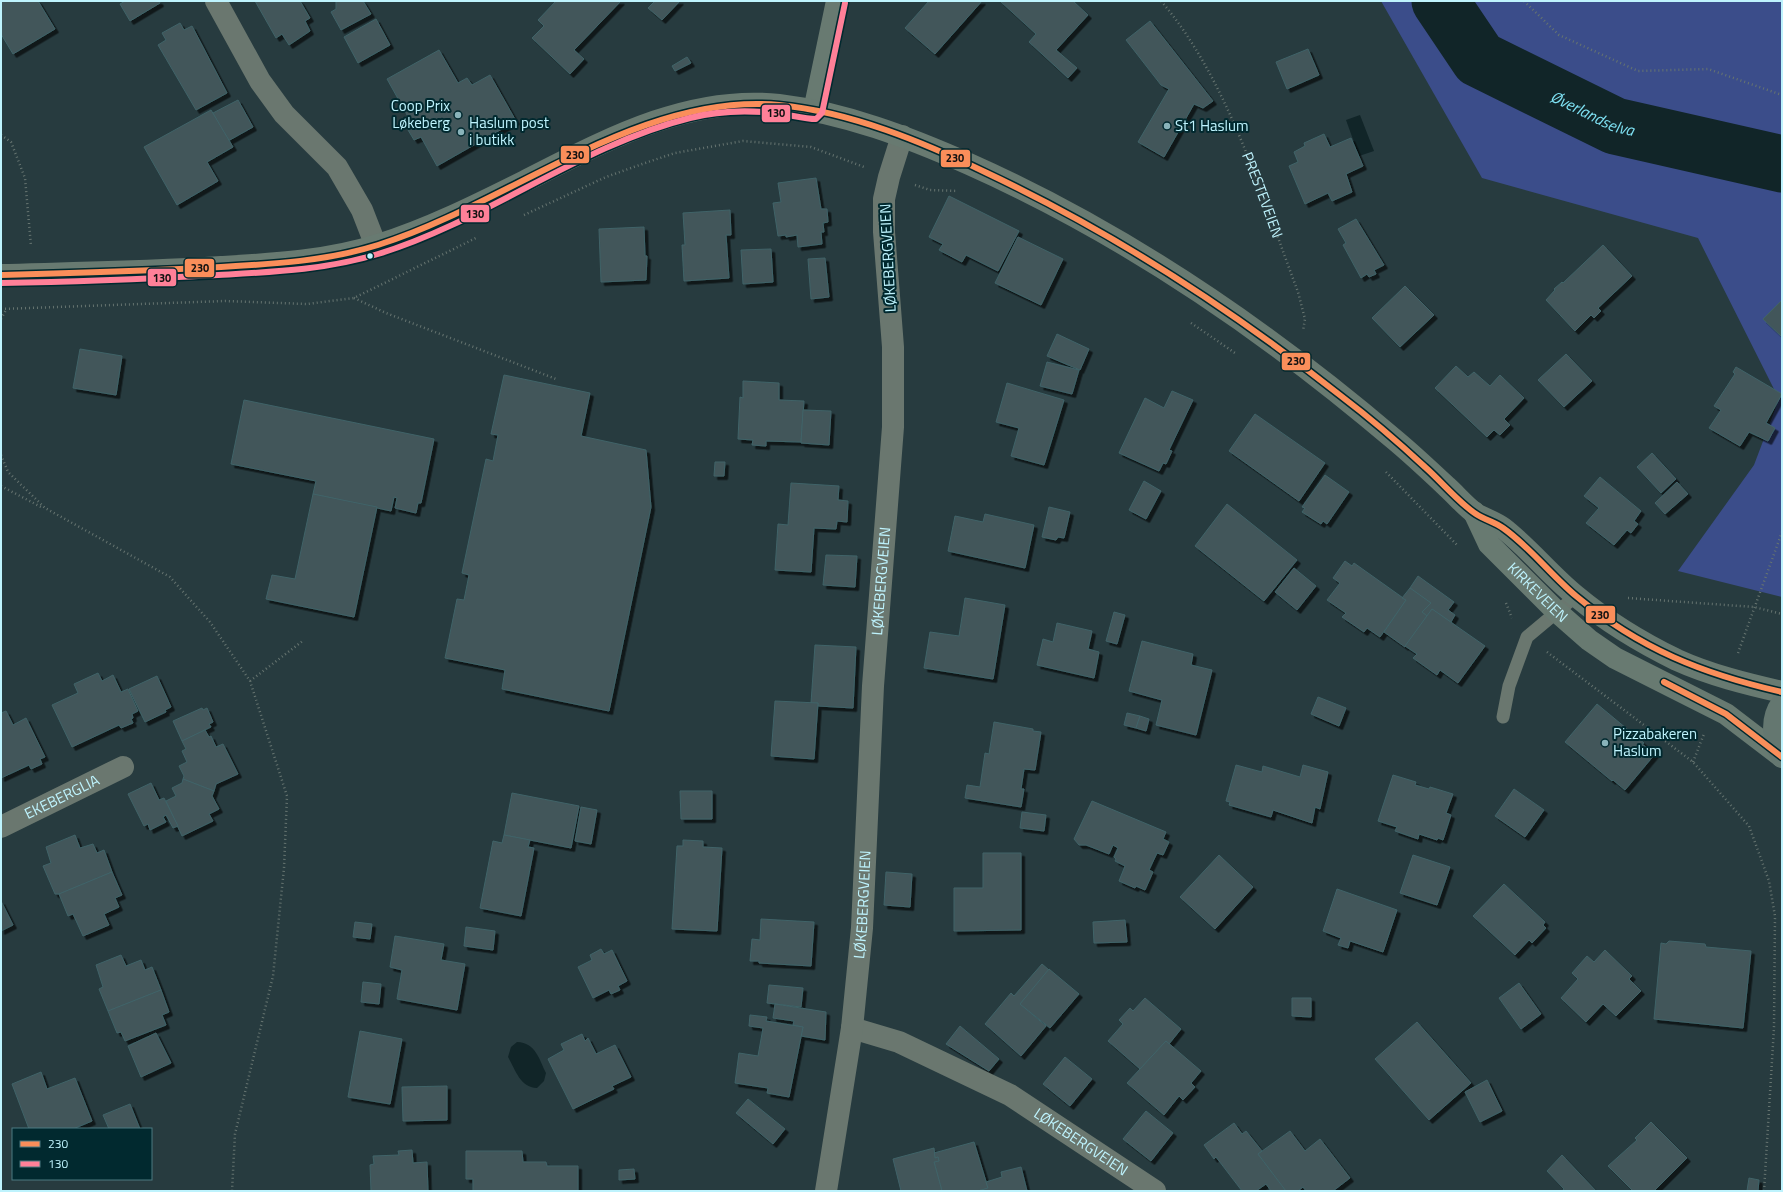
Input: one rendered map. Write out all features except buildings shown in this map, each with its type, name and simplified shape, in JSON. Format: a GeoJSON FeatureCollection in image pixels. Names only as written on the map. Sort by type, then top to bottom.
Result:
{"type":"FeatureCollection","features":[{"type":"Feature","properties":{"kind":"main road"},"geometry":{"type":"LineString","coordinates":[[814,111],[837,1]]}},
{"type":"Feature","properties":{"kind":"main road","name":"KIRKEVEIEN"},"geometry":{"type":"LineString","coordinates":[[1,275],[242,266],[334,256],[376,246],[463,211],[586,149],[628,131],[673,115],[708,107],[745,103],[777,105],[814,111],[860,122],[902,136],[993,175],[1102,232],[1184,283],[1295,358],[1396,441],[1474,512],[1502,527],[1576,596],[1628,632],[1679,660],[1714,674],[1782,692]]}},
{"type":"Feature","properties":{"kind":"main road","name":"KIRKEVEIEN"},"geometry":{"type":"LineString","coordinates":[[1474,512],[1489,544],[1556,611],[1589,640],[1615,658],[1726,714],[1782,756]]}},
{"type":"Feature","properties":{"kind":"main road"},"geometry":{"type":"LineString","coordinates":[[1782,704],[1774,723],[1774,740],[1782,756]]}},
{"type":"Feature","properties":{"kind":"street"},"geometry":{"type":"LineString","coordinates":[[216,1],[260,81],[284,114],[338,167],[362,210],[376,246]]}},
{"type":"Feature","properties":{"kind":"street","name":"LØKEBERGVEIEN"},"geometry":{"type":"LineString","coordinates":[[826,1191],[852,1028],[862,928],[873,686],[893,426],[893,347],[884,232],[884,199],[889,177],[902,136]]}},
{"type":"Feature","properties":{"kind":"street","name":"EKEBERGLIA"},"geometry":{"type":"LineString","coordinates":[[1,827],[123,767]]}},
{"type":"Feature","properties":{"kind":"street","name":"LØKEBERGVEIEN"},"geometry":{"type":"LineString","coordinates":[[852,1028],[899,1042],[1010,1095],[1155,1191]]}},
{"type":"Feature","properties":{"kind":"lane"},"geometry":{"type":"LineString","coordinates":[[1503,717],[1509,686],[1527,637],[1556,611],[1576,596]]}},
{"type":"Feature","properties":{"kind":"path","name":"PRESTEVEIEN"},"geometry":{"type":"LineString","coordinates":[[1161,1],[1182,30],[1217,88],[1234,123],[1298,292],[1305,319],[1302,339],[1295,358]]}},
{"type":"Feature","properties":{"kind":"path"},"geometry":{"type":"LineString","coordinates":[[1524,1],[1559,35],[1638,71],[1708,70],[1782,95]]}},
{"type":"Feature","properties":{"kind":"path"},"geometry":{"type":"LineString","coordinates":[[1,135],[11,142],[25,178],[34,274]]}},
{"type":"Feature","properties":{"kind":"path"},"geometry":{"type":"LineString","coordinates":[[889,177],[930,190],[960,191]]}},
{"type":"Feature","properties":{"kind":"path"},"geometry":{"type":"LineString","coordinates":[[354,298],[386,314],[556,379]]}},
{"type":"Feature","properties":{"kind":"path"},"geometry":{"type":"LineString","coordinates":[[1,319],[6,309]]}},
{"type":"Feature","properties":{"kind":"path"},"geometry":{"type":"LineString","coordinates":[[1190,322],[1236,353]]}},
{"type":"Feature","properties":{"kind":"path"},"geometry":{"type":"LineString","coordinates":[[1,456],[8,472],[45,508]]}},
{"type":"Feature","properties":{"kind":"path"},"geometry":{"type":"LineString","coordinates":[[1385,471],[1460,549]]}},
{"type":"Feature","properties":{"kind":"path"},"geometry":{"type":"LineString","coordinates":[[1,486],[45,508],[170,577],[210,622],[250,681],[287,796],[284,868],[273,976],[236,1134],[232,1191]]}},
{"type":"Feature","properties":{"kind":"path"},"geometry":{"type":"LineString","coordinates":[[1737,655],[1782,532]]}},
{"type":"Feature","properties":{"kind":"path"},"geometry":{"type":"LineString","coordinates":[[1626,597],[1633,600],[1754,607],[1782,614]]}},
{"type":"Feature","properties":{"kind":"path"},"geometry":{"type":"LineString","coordinates":[[1505,600],[1515,626],[1527,637],[1693,762],[1749,826],[1769,881],[1775,916],[1774,1028],[1764,1191]]}},
{"type":"Feature","properties":{"kind":"path"},"geometry":{"type":"LineString","coordinates":[[250,681],[304,640]]}},
{"type":"Feature","properties":{"kind":"path"},"geometry":{"type":"LineString","coordinates":[[1693,762],[1705,732]]}},
{"type":"Feature","properties":{"kind":"shaded area"},"geometry":{"type":"Polygon","coordinates":[[[1381,1],[1782,1],[1782,597],[1678,571],[1754,465],[1779,399],[1698,238],[1482,178],[1381,1]]]}},
{"type":"Feature","properties":{"kind":"shaded area"},"geometry":{"type":"Polygon","coordinates":[[[1360,115],[1374,151],[1359,156],[1346,120],[1360,115]]]}},
{"type":"Feature","properties":{"kind":"shaded area"},"geometry":{"type":"Polygon","coordinates":[[[517,1042],[529,1045],[533,1049],[539,1057],[546,1073],[544,1081],[537,1088],[526,1085],[522,1081],[508,1057],[511,1047],[517,1042]]]}},
{"type":"Feature","properties":{"kind":"waterway","name":"Øverlandselva"},"geometry":{"type":"LineString","coordinates":[[1440,1],[1479,59],[1615,126],[1782,164]]}},
{"type":"Feature","properties":{"kind":"transit line","name":"130"},"geometry":{"type":"LineString","coordinates":[[1,283],[238,274],[339,264],[378,254],[418,240],[457,223],[572,164],[610,146],[650,130],[690,118],[742,111],[785,114],[816,119],[822,113],[845,3]]}},
{"type":"Feature","properties":{"kind":"transit line","name":"230"},"geometry":{"type":"LineString","coordinates":[[1,275],[241,266],[300,261],[339,255],[378,245],[427,227],[575,155],[625,133],[676,116],[727,106],[779,105],[833,114],[886,130],[963,161],[1034,196],[1126,247],[1214,303],[1352,404],[1405,448],[1463,504],[1476,514],[1500,526],[1513,536],[1567,588],[1600,615],[1648,645],[1673,657],[1725,677],[1782,692]]}},
{"type":"Feature","properties":{"kind":"transit line","name":"230"},"geometry":{"type":"LineString","coordinates":[[1664,682],[1726,714],[1782,757]]}},
{"type":"Feature","properties":{"kind":"place","name":"Coop Prix Løkeberg"},"geometry":{"type":"Point","coordinates":[458,115]}},
{"type":"Feature","properties":{"kind":"place","name":"St1 Haslum"},"geometry":{"type":"Point","coordinates":[1167,126]}},
{"type":"Feature","properties":{"kind":"place","name":"Haslum post i butikk"},"geometry":{"type":"Point","coordinates":[461,132]}},
{"type":"Feature","properties":{"kind":"place","name":"Pizzabakeren Haslum"},"geometry":{"type":"Point","coordinates":[1605,743]}}]}
